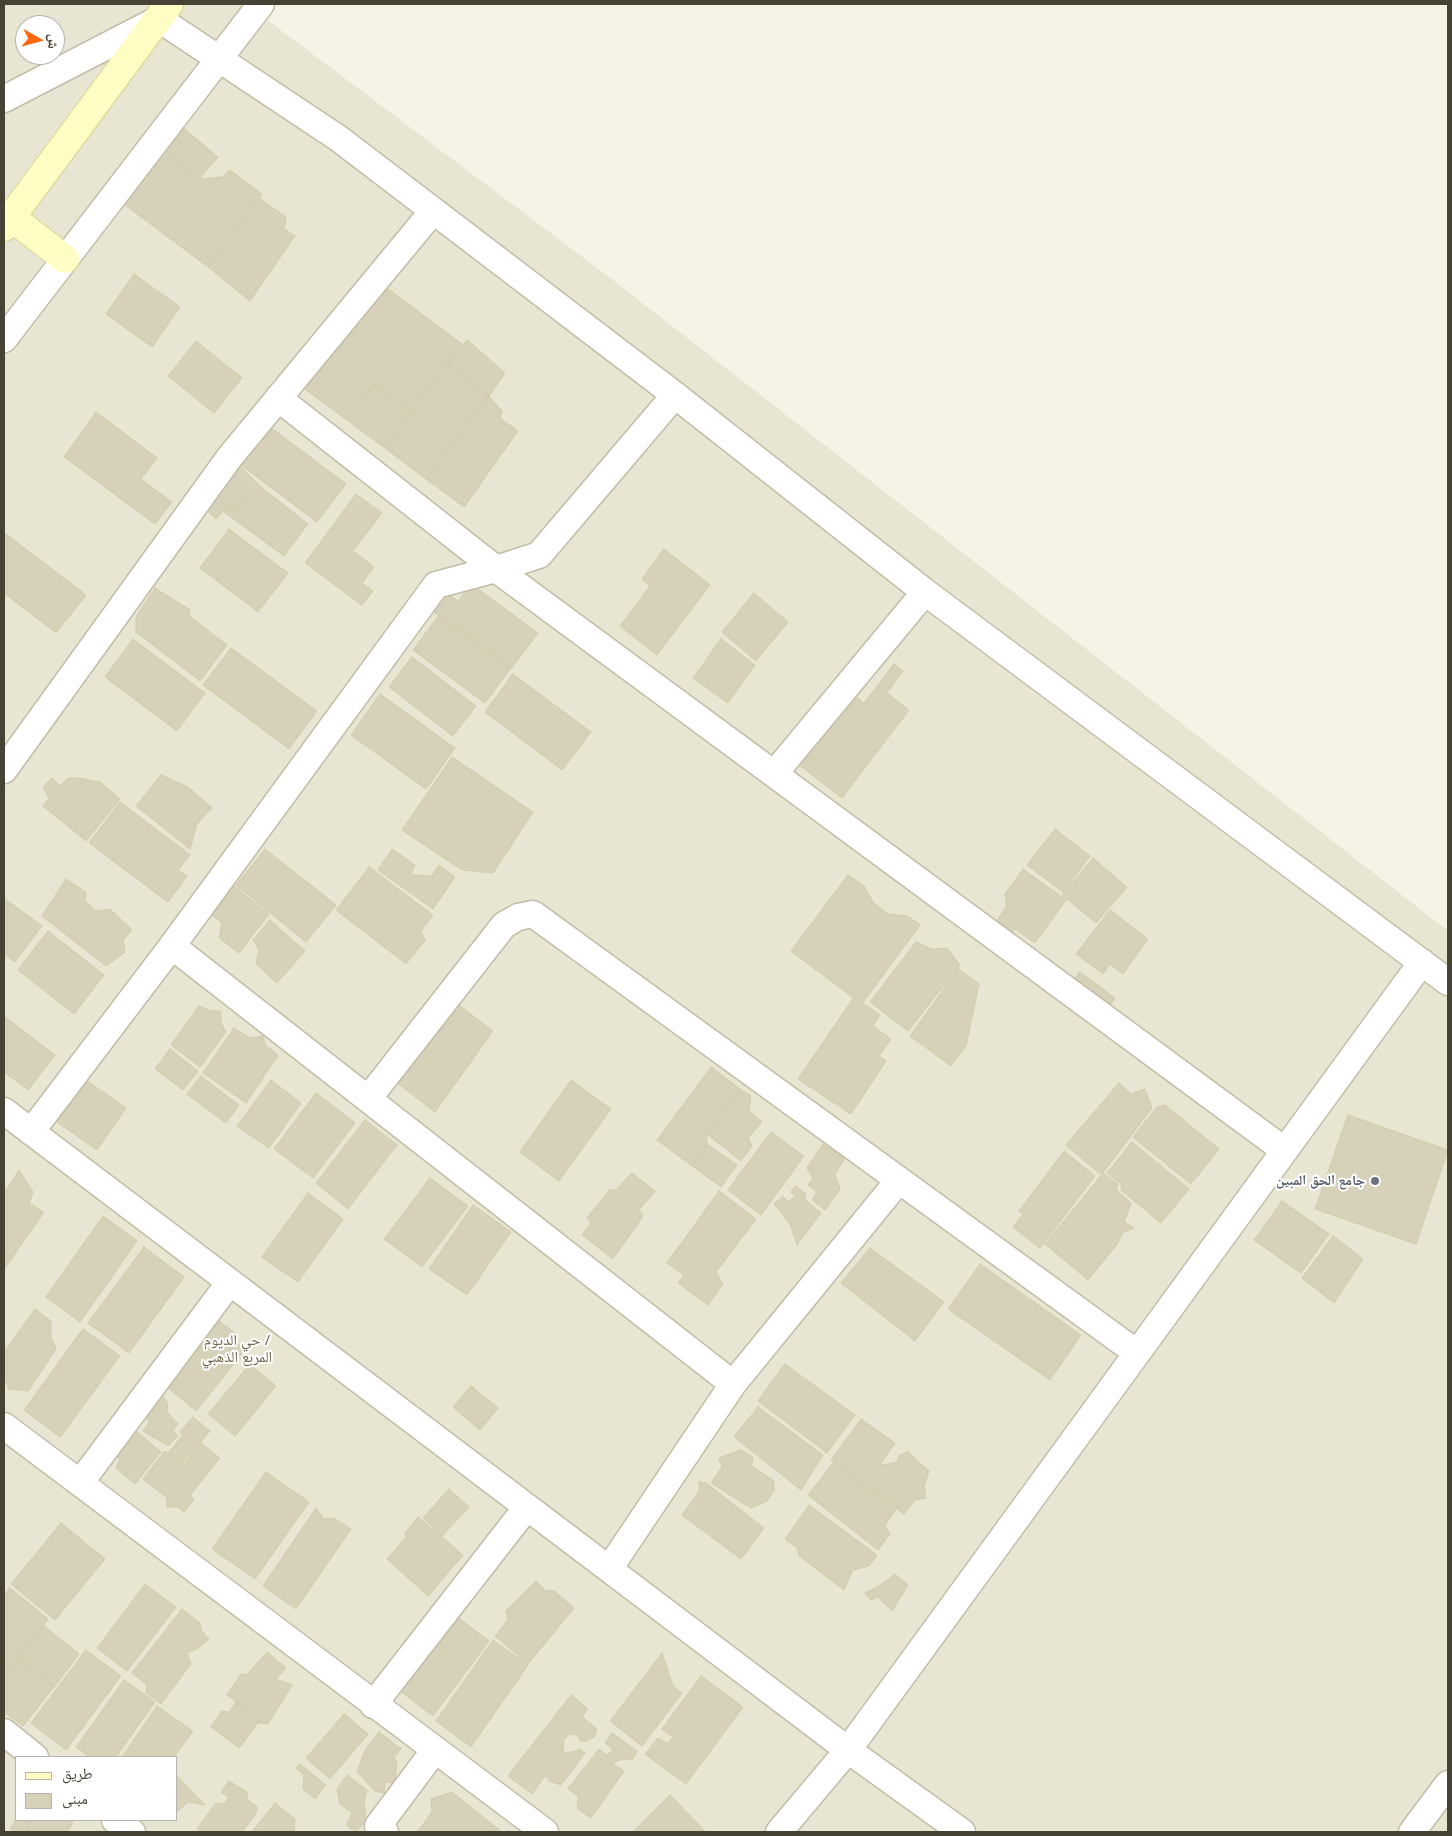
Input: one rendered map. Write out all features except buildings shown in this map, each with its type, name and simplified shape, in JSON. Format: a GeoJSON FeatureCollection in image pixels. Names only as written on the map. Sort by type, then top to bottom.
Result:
{"type":"FeatureCollection","features":[{"type":"Feature","properties":{"kind":"main road"},"geometry":{"type":"LineString","coordinates":[[65,259],[7,222],[164,11]]}},
{"type":"Feature","properties":{"kind":"street"},"geometry":{"type":"LineString","coordinates":[[4,339],[261,4]]}},
{"type":"Feature","properties":{"kind":"street"},"geometry":{"type":"LineString","coordinates":[[4,99],[164,11],[219,60],[338,138],[675,395],[925,592],[1448,982]]}},
{"type":"Feature","properties":{"kind":"street"},"geometry":{"type":"LineString","coordinates":[[4,770],[229,458],[433,211]]}},
{"type":"Feature","properties":{"kind":"street"},"geometry":{"type":"LineString","coordinates":[[31,1132],[172,946],[436,585],[496,569],[539,554],[675,395]]}},
{"type":"Feature","properties":{"kind":"street"},"geometry":{"type":"LineString","coordinates":[[278,398],[496,569],[1284,1150]]}},
{"type":"Feature","properties":{"kind":"street"},"geometry":{"type":"LineString","coordinates":[[774,774],[925,592]]}},
{"type":"Feature","properties":{"kind":"street"},"geometry":{"type":"LineString","coordinates":[[368,1099],[504,925],[518,917],[533,914],[1137,1353]]}},
{"type":"Feature","properties":{"kind":"street"},"geometry":{"type":"LineString","coordinates":[[172,946],[733,1384]]}},
{"type":"Feature","properties":{"kind":"street"},"geometry":{"type":"LineString","coordinates":[[779,1832],[848,1750],[1422,962]]}},
{"type":"Feature","properties":{"kind":"street"},"geometry":{"type":"LineString","coordinates":[[4,1111],[848,1750],[962,1832]]}},
{"type":"Feature","properties":{"kind":"street"},"geometry":{"type":"LineString","coordinates":[[609,1569],[733,1384],[898,1180]]}},
{"type":"Feature","properties":{"kind":"street"},"geometry":{"type":"LineString","coordinates":[[80,1483],[230,1282]]}},
{"type":"Feature","properties":{"kind":"street"},"geometry":{"type":"LineString","coordinates":[[4,1426],[434,1751],[545,1832]]}},
{"type":"Feature","properties":{"kind":"street"},"geometry":{"type":"LineString","coordinates":[[373,1705],[527,1507]]}},
{"type":"Feature","properties":{"kind":"street"},"geometry":{"type":"LineString","coordinates":[[4,1732],[34,1756]]}},
{"type":"Feature","properties":{"kind":"street"},"geometry":{"type":"LineString","coordinates":[[385,1832],[378,1826],[434,1751]]}},
{"type":"Feature","properties":{"kind":"street"},"geometry":{"type":"LineString","coordinates":[[1412,1832],[1448,1784]]}},
{"type":"Feature","properties":{"kind":"shaded area"},"geometry":{"type":"Polygon","coordinates":[[[4,4],[246,4],[609,277],[1448,931],[1448,1832],[4,1832],[4,4]]]}},
{"type":"Feature","properties":{"kind":"place","name":"جامع الحق المبين"},"geometry":{"type":"Point","coordinates":[1375,1181]}},
{"type":"Feature","properties":{"kind":"district","name":"حي الديوم / المربع الذهبي"},"geometry":{"type":"Point","coordinates":[237,1350]}}]}
